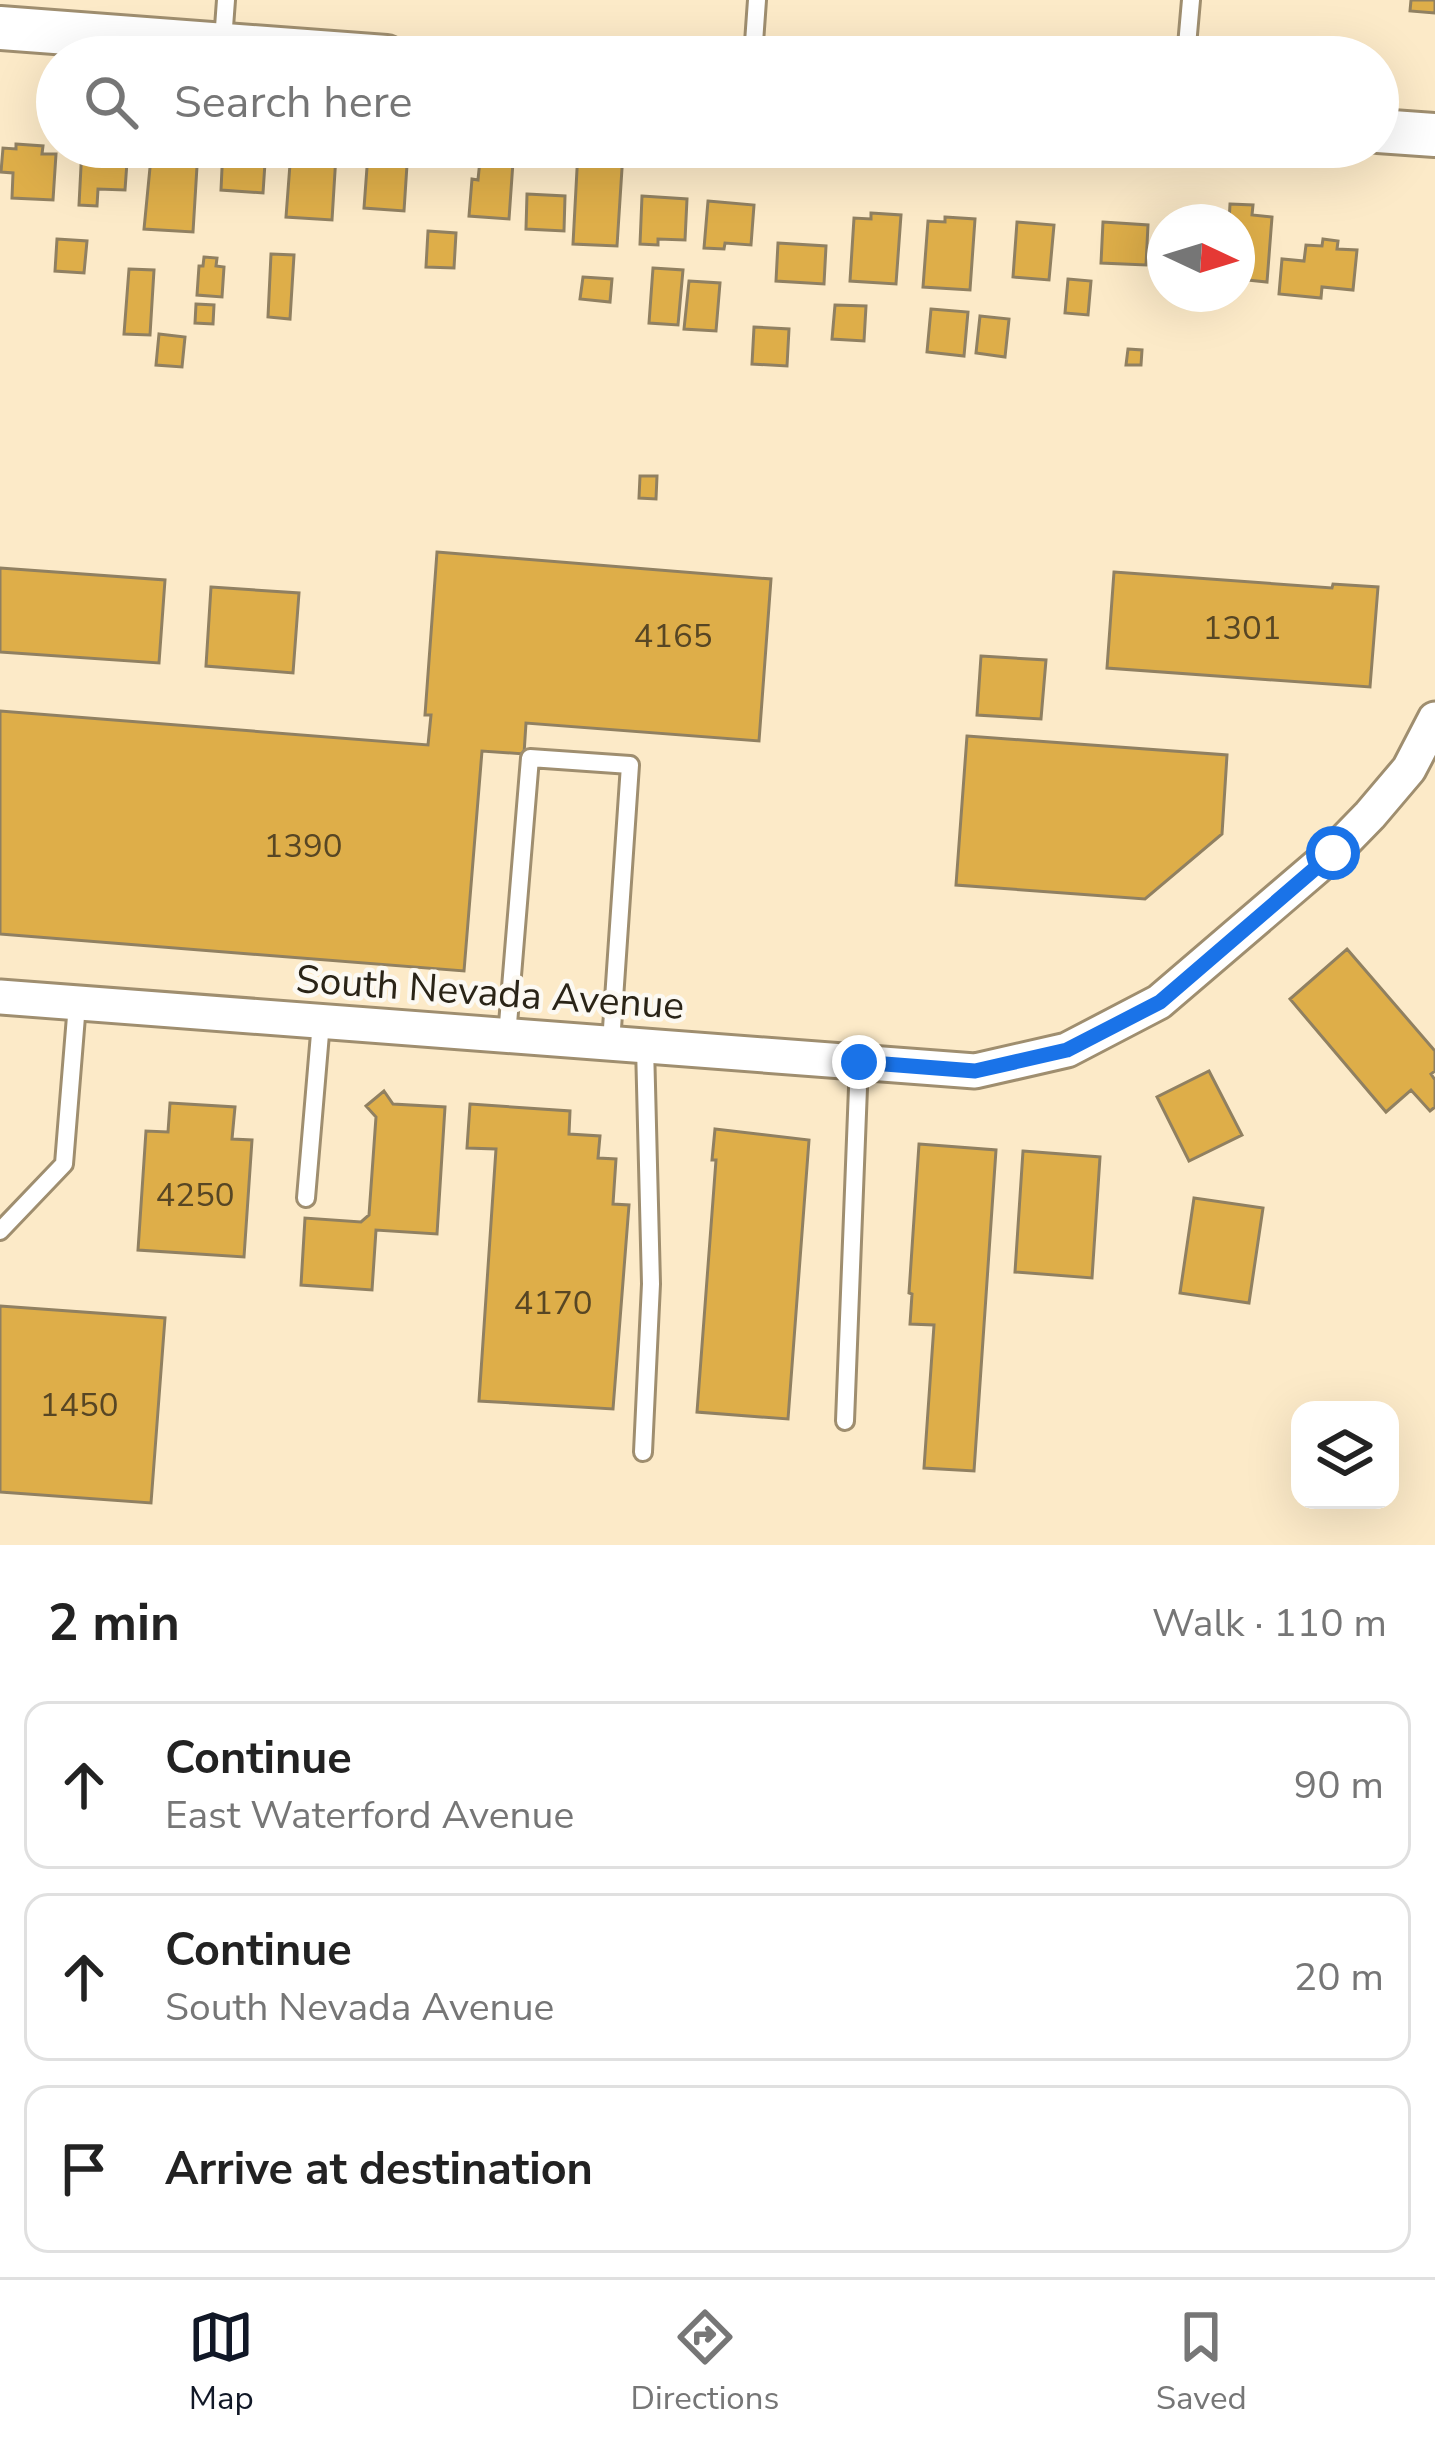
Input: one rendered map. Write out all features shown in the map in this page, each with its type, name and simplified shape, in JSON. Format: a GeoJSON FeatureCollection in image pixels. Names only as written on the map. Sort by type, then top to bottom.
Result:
{"type":"FeatureCollection","features":[{"type":"Feature","properties":{"kind":"street"},"geometry":{"type":"LineString","coordinates":[[0,28],[105,36]]}},
{"type":"Feature","properties":{"kind":"street"},"geometry":{"type":"LineString","coordinates":[[1399,132],[1435,135]]}},
{"type":"Feature","properties":{"kind":"street","name":"South Nevada Avenue"},"geometry":{"type":"LineString","coordinates":[[0,997],[975,1071],[1067,1050],[1160,1002],[1358,828],[1409,769],[1435,719]]}},
{"type":"Feature","properties":{"kind":"lane"},"geometry":{"type":"LineString","coordinates":[[224,36],[226,0]]}},
{"type":"Feature","properties":{"kind":"lane"},"geometry":{"type":"LineString","coordinates":[[754,36],[757,0]]}},
{"type":"Feature","properties":{"kind":"lane"},"geometry":{"type":"LineString","coordinates":[[1188,36],[1191,0]]}},
{"type":"Feature","properties":{"kind":"lane"},"geometry":{"type":"LineString","coordinates":[[507,1037],[530,758],[630,765],[628,1045],[651,1284],[644,1451]]}},
{"type":"Feature","properties":{"kind":"lane"},"geometry":{"type":"LineString","coordinates":[[0,1232],[64,1164],[77,1004]]}},
{"type":"Feature","properties":{"kind":"lane"},"geometry":{"type":"LineString","coordinates":[[306,1198],[321,1022]]}},
{"type":"Feature","properties":{"kind":"lane"},"geometry":{"type":"LineString","coordinates":[[845,1421],[859,1062]]}},
{"type":"Feature","properties":{"kind":"building"},"geometry":{"type":"Polygon","coordinates":[[[1411,0],[1435,0],[1435,13],[1410,11],[1411,0]]]}},
{"type":"Feature","properties":{"kind":"building"},"geometry":{"type":"Polygon","coordinates":[[[16,144],[36,145],[36,168],[55,168],[53,200],[12,198],[13,173],[1,172],[3,148],[16,149],[16,144]]]}},
{"type":"Feature","properties":{"kind":"building"},"geometry":{"type":"Polygon","coordinates":[[[81,168],[127,168],[125,190],[98,189],[97,206],[79,205],[81,168]]]}},
{"type":"Feature","properties":{"kind":"building"},"geometry":{"type":"Polygon","coordinates":[[[150,168],[197,168],[193,232],[144,229],[150,168]]]}},
{"type":"Feature","properties":{"kind":"building"},"geometry":{"type":"Polygon","coordinates":[[[222,168],[265,168],[263,193],[221,190],[222,168]]]}},
{"type":"Feature","properties":{"kind":"building"},"geometry":{"type":"Polygon","coordinates":[[[290,168],[335,168],[332,220],[286,217],[290,168]]]}},
{"type":"Feature","properties":{"kind":"building"},"geometry":{"type":"Polygon","coordinates":[[[367,168],[407,168],[404,211],[364,208],[367,168]]]}},
{"type":"Feature","properties":{"kind":"building"},"geometry":{"type":"Polygon","coordinates":[[[479,168],[513,168],[509,219],[469,216],[472,179],[478,180],[479,168]]]}},
{"type":"Feature","properties":{"kind":"building"},"geometry":{"type":"Polygon","coordinates":[[[577,168],[622,168],[617,246],[573,244],[577,168]]]}},
{"type":"Feature","properties":{"kind":"building"},"geometry":{"type":"Polygon","coordinates":[[[527,194],[565,196],[564,231],[526,229],[527,194]]]}},
{"type":"Feature","properties":{"kind":"building"},"geometry":{"type":"Polygon","coordinates":[[[642,196],[687,199],[685,240],[640,244],[642,196]]]}},
{"type":"Feature","properties":{"kind":"building"},"geometry":{"type":"Polygon","coordinates":[[[708,201],[754,205],[751,245],[725,243],[724,249],[704,248],[708,201]]]}},
{"type":"Feature","properties":{"kind":"building"},"geometry":{"type":"Polygon","coordinates":[[[871,213],[901,215],[896,284],[850,281],[854,218],[871,219],[871,213]]]}},
{"type":"Feature","properties":{"kind":"building"},"geometry":{"type":"Polygon","coordinates":[[[1255,215],[1272,217],[1267,282],[1255,281],[1255,215]]]}},
{"type":"Feature","properties":{"kind":"building"},"geometry":{"type":"Polygon","coordinates":[[[945,217],[975,219],[970,290],[923,287],[928,221],[945,222],[945,217]]]}},
{"type":"Feature","properties":{"kind":"building"},"geometry":{"type":"Polygon","coordinates":[[[1017,222],[1054,225],[1049,280],[1013,277],[1017,222]]]}},
{"type":"Feature","properties":{"kind":"building"},"geometry":{"type":"Polygon","coordinates":[[[1103,222],[1147,225],[1146,265],[1101,263],[1103,222]]]}},
{"type":"Feature","properties":{"kind":"building"},"geometry":{"type":"Polygon","coordinates":[[[428,231],[456,233],[454,268],[426,267],[428,231]]]}},
{"type":"Feature","properties":{"kind":"building"},"geometry":{"type":"Polygon","coordinates":[[[57,239],[87,241],[84,273],[55,271],[57,239]]]}},
{"type":"Feature","properties":{"kind":"building"},"geometry":{"type":"Polygon","coordinates":[[[1323,239],[1338,241],[1337,249],[1357,250],[1353,290],[1322,287],[1321,298],[1279,294],[1282,259],[1304,261],[1306,245],[1322,246],[1323,239]]]}},
{"type":"Feature","properties":{"kind":"building"},"geometry":{"type":"Polygon","coordinates":[[[778,243],[826,246],[824,284],[776,281],[778,243]]]}},
{"type":"Feature","properties":{"kind":"building"},"geometry":{"type":"Polygon","coordinates":[[[271,254],[294,255],[290,319],[268,317],[271,254]]]}},
{"type":"Feature","properties":{"kind":"building"},"geometry":{"type":"Polygon","coordinates":[[[204,257],[217,258],[216,266],[224,267],[222,297],[197,295],[204,257]]]}},
{"type":"Feature","properties":{"kind":"building"},"geometry":{"type":"Polygon","coordinates":[[[653,268],[683,270],[678,325],[649,323],[653,268]]]}},
{"type":"Feature","properties":{"kind":"building"},"geometry":{"type":"Polygon","coordinates":[[[129,269],[154,270],[150,335],[124,334],[129,269]]]}},
{"type":"Feature","properties":{"kind":"building"},"geometry":{"type":"Polygon","coordinates":[[[583,277],[612,279],[610,302],[580,299],[583,277]]]}},
{"type":"Feature","properties":{"kind":"building"},"geometry":{"type":"Polygon","coordinates":[[[1068,279],[1091,281],[1088,315],[1065,313],[1068,279]]]}},
{"type":"Feature","properties":{"kind":"building"},"geometry":{"type":"Polygon","coordinates":[[[689,281],[720,283],[716,331],[684,329],[689,281]]]}},
{"type":"Feature","properties":{"kind":"building"},"geometry":{"type":"Polygon","coordinates":[[[196,304],[214,305],[213,324],[195,323],[196,304]]]}},
{"type":"Feature","properties":{"kind":"building"},"geometry":{"type":"Polygon","coordinates":[[[835,305],[866,306],[864,341],[832,339],[835,305]]]}},
{"type":"Feature","properties":{"kind":"building"},"geometry":{"type":"Polygon","coordinates":[[[931,309],[968,312],[964,356],[927,352],[931,309]]]}},
{"type":"Feature","properties":{"kind":"building"},"geometry":{"type":"Polygon","coordinates":[[[980,316],[1009,319],[1005,357],[976,353],[980,316]]]}},
{"type":"Feature","properties":{"kind":"building"},"geometry":{"type":"Polygon","coordinates":[[[754,327],[789,329],[787,366],[752,364],[754,327]]]}},
{"type":"Feature","properties":{"kind":"building"},"geometry":{"type":"Polygon","coordinates":[[[159,334],[185,337],[182,367],[156,365],[159,334]]]}},
{"type":"Feature","properties":{"kind":"building"},"geometry":{"type":"Polygon","coordinates":[[[1128,349],[1142,350],[1141,365],[1126,365],[1128,349]]]}},
{"type":"Feature","properties":{"kind":"building"},"geometry":{"type":"Polygon","coordinates":[[[640,476],[657,476],[656,499],[639,498],[640,476]]]}},
{"type":"Feature","properties":{"kind":"building"},"geometry":{"type":"Polygon","coordinates":[[[437,552],[771,579],[759,741],[526,723],[524,754],[482,751],[464,971],[0,934],[0,711],[428,745],[431,715],[425,715],[437,552]]]}},
{"type":"Feature","properties":{"kind":"building"},"geometry":{"type":"Polygon","coordinates":[[[0,568],[165,580],[159,663],[0,652],[0,568]]]}},
{"type":"Feature","properties":{"kind":"building"},"geometry":{"type":"Polygon","coordinates":[[[1114,572],[1332,588],[1333,584],[1378,587],[1370,687],[1107,668],[1114,572]]]}},
{"type":"Feature","properties":{"kind":"building"},"geometry":{"type":"Polygon","coordinates":[[[211,587],[299,593],[293,673],[206,666],[211,587]]]}},
{"type":"Feature","properties":{"kind":"building"},"geometry":{"type":"Polygon","coordinates":[[[981,656],[1046,660],[1041,719],[977,715],[981,656]]]}},
{"type":"Feature","properties":{"kind":"building"},"geometry":{"type":"Polygon","coordinates":[[[967,736],[1227,755],[1222,834],[1145,899],[956,885],[967,736]]]}},
{"type":"Feature","properties":{"kind":"building"},"geometry":{"type":"Polygon","coordinates":[[[1347,949],[1435,1051],[1431,1074],[1435,1107],[1430,1111],[1411,1090],[1386,1112],[1290,999],[1347,949]]]}},
{"type":"Feature","properties":{"kind":"building"},"geometry":{"type":"Polygon","coordinates":[[[1209,1071],[1242,1135],[1189,1161],[1157,1097],[1209,1071]]]}},
{"type":"Feature","properties":{"kind":"building"},"geometry":{"type":"Polygon","coordinates":[[[384,1091],[393,1104],[445,1107],[437,1234],[376,1230],[372,1290],[301,1285],[305,1218],[361,1222],[369,1215],[376,1117],[366,1106],[384,1091]]]}},
{"type":"Feature","properties":{"kind":"building"},"geometry":{"type":"Polygon","coordinates":[[[170,1103],[235,1107],[232,1139],[252,1140],[244,1257],[138,1250],[146,1131],[168,1132],[170,1103]]]}},
{"type":"Feature","properties":{"kind":"building"},"geometry":{"type":"Polygon","coordinates":[[[470,1104],[570,1111],[569,1134],[600,1136],[598,1158],[616,1159],[613,1204],[629,1205],[613,1409],[479,1401],[496,1149],[467,1148],[470,1104]]]}},
{"type":"Feature","properties":{"kind":"building"},"geometry":{"type":"Polygon","coordinates":[[[715,1129],[809,1140],[788,1419],[697,1412],[715,1129]]]}},
{"type":"Feature","properties":{"kind":"building"},"geometry":{"type":"Polygon","coordinates":[[[919,1144],[996,1150],[974,1471],[924,1468],[934,1325],[910,1324],[909,1293],[919,1144]]]}},
{"type":"Feature","properties":{"kind":"building"},"geometry":{"type":"Polygon","coordinates":[[[1023,1151],[1100,1157],[1092,1278],[1015,1272],[1023,1151]]]}},
{"type":"Feature","properties":{"kind":"building"},"geometry":{"type":"Polygon","coordinates":[[[1194,1198],[1263,1208],[1249,1303],[1180,1293],[1194,1198]]]}},
{"type":"Feature","properties":{"kind":"building"},"geometry":{"type":"Polygon","coordinates":[[[0,1306],[165,1318],[151,1503],[0,1492],[0,1306]]]}},
{"type":"Feature","properties":{"kind":"route"},"geometry":{"type":"LineString","coordinates":[[859,1062],[975,1071],[1067,1050],[1160,1002],[1333,853]]}}]}
